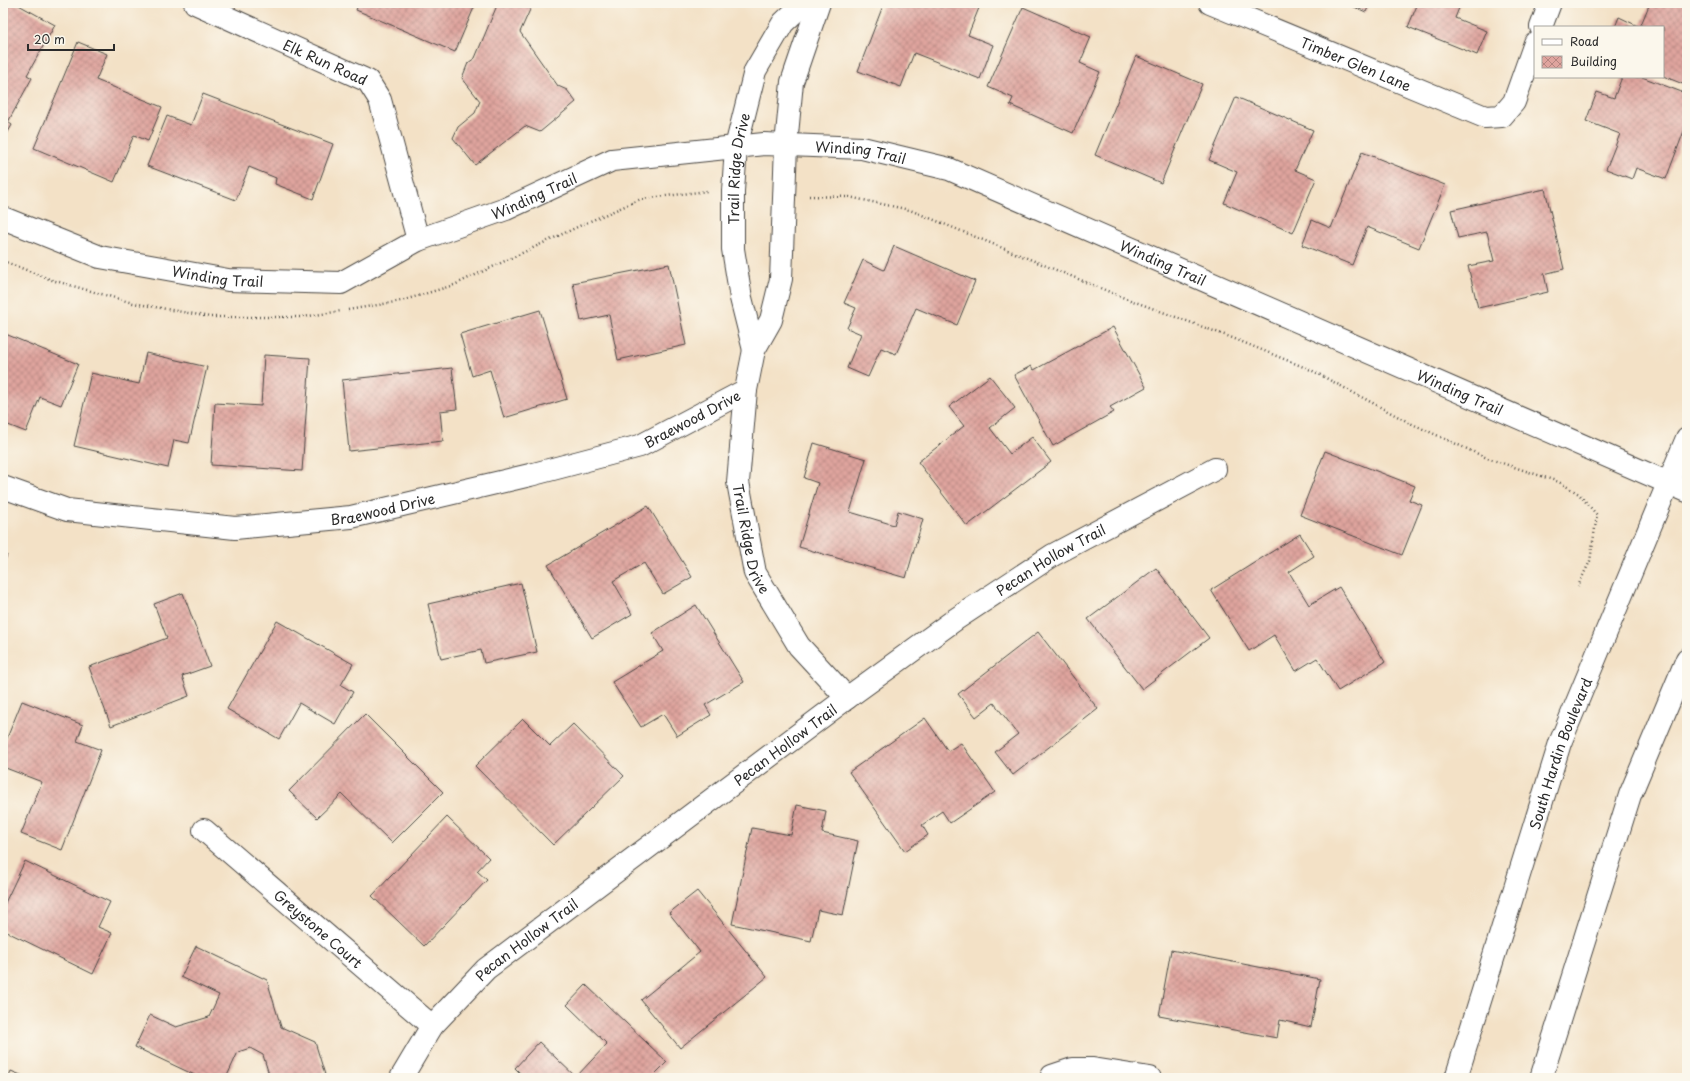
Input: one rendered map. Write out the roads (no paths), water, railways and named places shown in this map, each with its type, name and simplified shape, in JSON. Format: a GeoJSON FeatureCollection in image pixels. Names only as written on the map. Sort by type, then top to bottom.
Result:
{"type":"FeatureCollection","features":[{"type":"Feature","properties":{"kind":"street","name":"Elk Run Road"},"geometry":{"type":"LineString","coordinates":[[195,3],[368,81],[380,100],[418,240]]}},
{"type":"Feature","properties":{"kind":"street","name":"Trail Ridge Drive"},"geometry":{"type":"LineString","coordinates":[[754,350],[741,298],[733,249],[733,191],[736,147],[755,71],[784,23],[804,3]]}},
{"type":"Feature","properties":{"kind":"street","name":"Trail Ridge Drive"},"geometry":{"type":"LineString","coordinates":[[819,3],[792,82],[786,145],[781,279],[771,320],[754,350],[746,390],[738,482],[755,573],[799,646],[847,698]]}},
{"type":"Feature","properties":{"kind":"street","name":"Timber Glen Lane"},"geometry":{"type":"LineString","coordinates":[[1210,3],[1485,117],[1502,116],[1514,102],[1534,46]]}},
{"type":"Feature","properties":{"kind":"street"},"geometry":{"type":"LineString","coordinates":[[1541,26],[1550,3]]}},
{"type":"Feature","properties":{"kind":"street","name":"Winding Trail"},"geometry":{"type":"LineString","coordinates":[[3,218],[100,257],[228,280],[341,283],[418,240],[506,209],[612,160],[764,144],[862,148],[949,169],[1677,488]]}},
{"type":"Feature","properties":{"kind":"street","name":"Braewood Drive"},"geometry":{"type":"LineString","coordinates":[[3,487],[67,510],[235,528],[351,517],[530,475],[640,446],[746,390]]}},
{"type":"Feature","properties":{"kind":"street","name":"South Hardin Boulevard"},"geometry":{"type":"LineString","coordinates":[[1456,1078],[1560,743],[1677,488],[1687,438]]}},
{"type":"Feature","properties":{"kind":"street","name":"Pecan Hollow Trail"},"geometry":{"type":"LineString","coordinates":[[401,1078],[432,1026],[486,969],[847,698],[956,619],[1053,555],[1215,469]]}},
{"type":"Feature","properties":{"kind":"street"},"geometry":{"type":"LineString","coordinates":[[1541,1078],[1630,795],[1687,659]]}},
{"type":"Feature","properties":{"kind":"street","name":"Greystone Court"},"geometry":{"type":"LineString","coordinates":[[204,830],[432,1026]]}},
{"type":"Feature","properties":{"kind":"street"},"geometry":{"type":"LineString","coordinates":[[1051,1078],[1052,1076],[1073,1069],[1093,1069],[1150,1078]]}}]}
